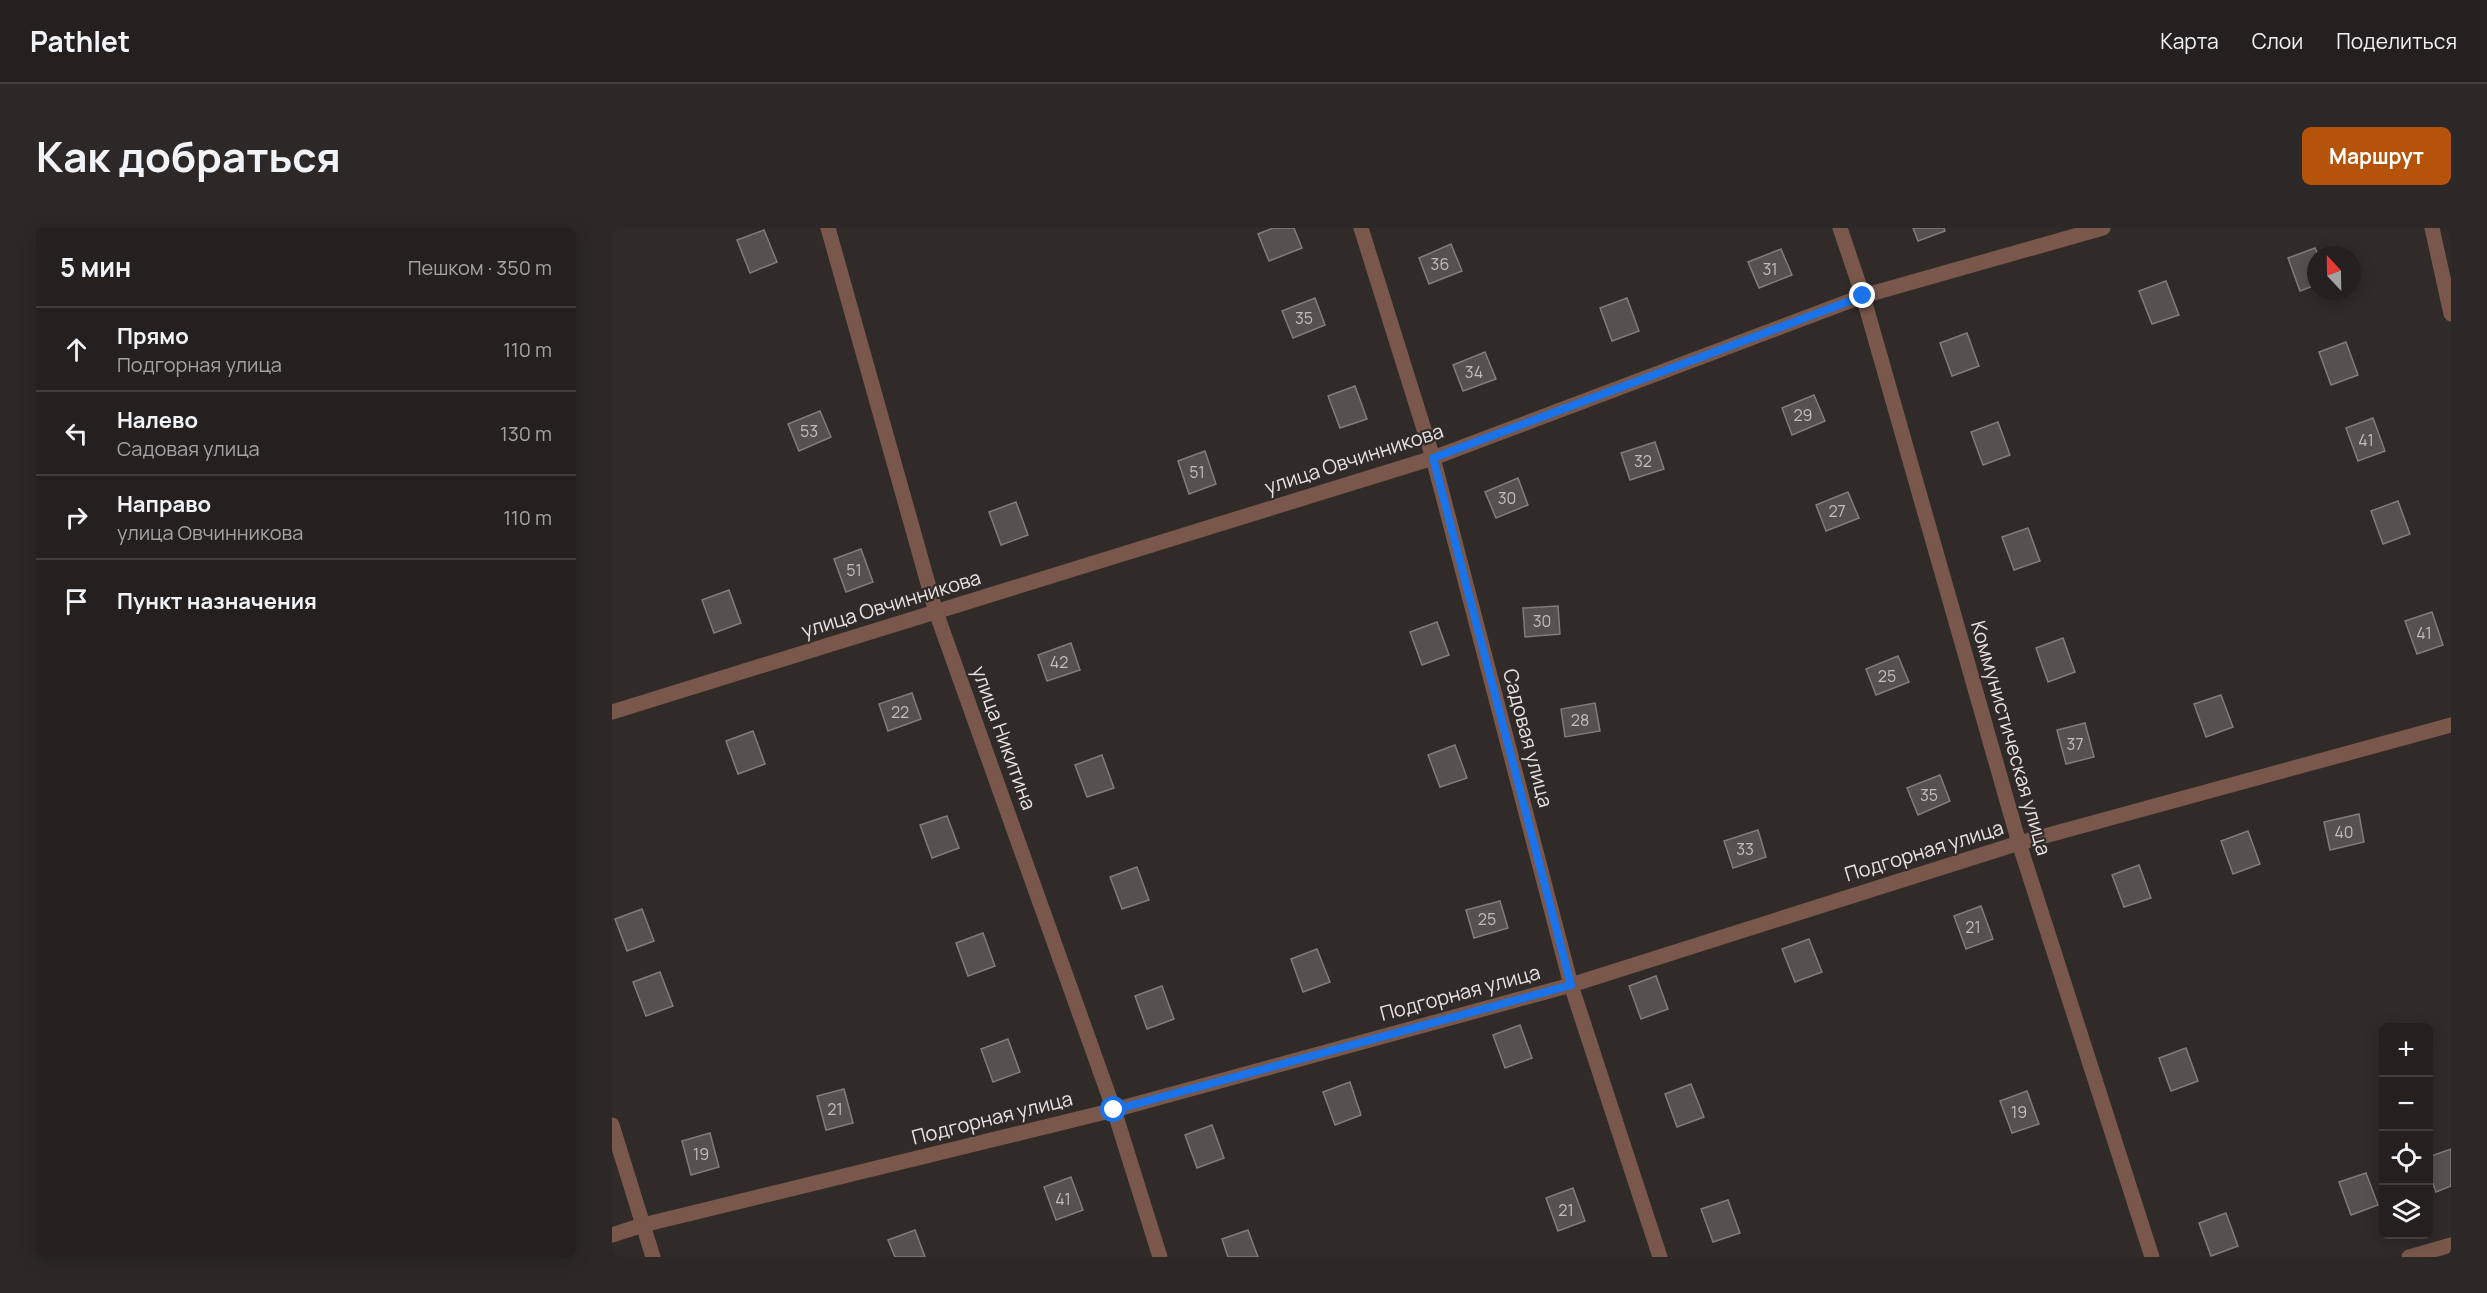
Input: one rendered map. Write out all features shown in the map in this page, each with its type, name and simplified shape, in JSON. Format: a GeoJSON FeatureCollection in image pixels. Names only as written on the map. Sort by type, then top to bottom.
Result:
{"type":"FeatureCollection","features":[{"type":"Feature","properties":{"kind":"street","name":"улица Никитина"},"geometry":{"type":"LineString","coordinates":[[828,228],[936,612],[1114,1110],[1160,1257]]}},
{"type":"Feature","properties":{"kind":"street","name":"Садовая улица"},"geometry":{"type":"LineString","coordinates":[[1361,228],[1433,458],[1571,985],[1660,1257]]}},
{"type":"Feature","properties":{"kind":"street","name":"Коммунистическая улица"},"geometry":{"type":"LineString","coordinates":[[1840,228],[1863,296],[2019,843],[2151,1257]]}},
{"type":"Feature","properties":{"kind":"street","name":"улица Овчинникова"},"geometry":{"type":"LineString","coordinates":[[612,712],[1433,458],[1863,296],[2103,228]]}},
{"type":"Feature","properties":{"kind":"street"},"geometry":{"type":"LineString","coordinates":[[2432,228],[2451,314]]}},
{"type":"Feature","properties":{"kind":"street","name":"Подгорная улица"},"geometry":{"type":"LineString","coordinates":[[612,1235],[643,1225],[1114,1110],[1571,985],[2019,843],[2451,725]]}},
{"type":"Feature","properties":{"kind":"street"},"geometry":{"type":"LineString","coordinates":[[612,1125],[653,1257]]}},
{"type":"Feature","properties":{"kind":"street"},"geometry":{"type":"LineString","coordinates":[[2409,1257],[2451,1245]]}},
{"type":"Feature","properties":{"kind":"building"},"geometry":{"type":"Polygon","coordinates":[[[1273,228],[1294,228],[1302,248],[1269,261],[1258,234],[1273,228]]]}},
{"type":"Feature","properties":{"kind":"building"},"geometry":{"type":"Polygon","coordinates":[[[1913,228],[1944,228],[1945,231],[1918,241],[1913,228]]]}},
{"type":"Feature","properties":{"kind":"building"},"geometry":{"type":"Polygon","coordinates":[[[764,230],[777,262],[750,273],[737,240],[764,230]]]}},
{"type":"Feature","properties":{"kind":"building"},"geometry":{"type":"Polygon","coordinates":[[[1451,244],[1462,271],[1429,284],[1419,258],[1451,244]]]}},
{"type":"Feature","properties":{"kind":"building"},"geometry":{"type":"Polygon","coordinates":[[[1781,249],[1792,275],[1759,288],[1748,262],[1781,249]]]}},
{"type":"Feature","properties":{"kind":"building"},"geometry":{"type":"Polygon","coordinates":[[[2307,251],[2307,288],[2300,291],[2288,258],[2307,251]]]}},
{"type":"Feature","properties":{"kind":"building"},"geometry":{"type":"Polygon","coordinates":[[[2166,281],[2179,315],[2152,324],[2139,291],[2166,281]]]}},
{"type":"Feature","properties":{"kind":"building"},"geometry":{"type":"Polygon","coordinates":[[[1315,298],[1325,325],[1293,338],[1282,311],[1315,298]]]}},
{"type":"Feature","properties":{"kind":"building"},"geometry":{"type":"Polygon","coordinates":[[[1627,298],[1639,331],[1612,341],[1600,308],[1627,298]]]}},
{"type":"Feature","properties":{"kind":"building"},"geometry":{"type":"Polygon","coordinates":[[[1967,333],[1979,366],[1952,376],[1940,343],[1967,333]]]}},
{"type":"Feature","properties":{"kind":"building"},"geometry":{"type":"Polygon","coordinates":[[[2346,342],[2358,375],[2331,385],[2319,352],[2346,342]]]}},
{"type":"Feature","properties":{"kind":"building"},"geometry":{"type":"Polygon","coordinates":[[[1485,352],[1496,379],[1463,391],[1453,365],[1485,352]]]}},
{"type":"Feature","properties":{"kind":"building"},"geometry":{"type":"Polygon","coordinates":[[[1355,386],[1367,419],[1340,428],[1328,396],[1355,386]]]}},
{"type":"Feature","properties":{"kind":"building"},"geometry":{"type":"Polygon","coordinates":[[[1814,395],[1825,421],[1792,435],[1782,408],[1814,395]]]}},
{"type":"Feature","properties":{"kind":"building"},"geometry":{"type":"Polygon","coordinates":[[[820,411],[831,437],[799,451],[788,424],[820,411]]]}},
{"type":"Feature","properties":{"kind":"building"},"geometry":{"type":"Polygon","coordinates":[[[2373,418],[2385,451],[2358,461],[2346,428],[2373,418]]]}},
{"type":"Feature","properties":{"kind":"building"},"geometry":{"type":"Polygon","coordinates":[[[1998,422],[2010,455],[1983,465],[1971,432],[1998,422]]]}},
{"type":"Feature","properties":{"kind":"building"},"geometry":{"type":"Polygon","coordinates":[[[1655,442],[1664,469],[1630,480],[1621,453],[1655,442]]]}},
{"type":"Feature","properties":{"kind":"building"},"geometry":{"type":"Polygon","coordinates":[[[1205,451],[1216,484],[1189,494],[1178,461],[1205,451]]]}},
{"type":"Feature","properties":{"kind":"building"},"geometry":{"type":"Polygon","coordinates":[[[1518,478],[1528,505],[1496,518],[1485,492],[1518,478]]]}},
{"type":"Feature","properties":{"kind":"building"},"geometry":{"type":"Polygon","coordinates":[[[1848,492],[1859,518],[1826,531],[1816,505],[1848,492]]]}},
{"type":"Feature","properties":{"kind":"building"},"geometry":{"type":"Polygon","coordinates":[[[2398,501],[2410,534],[2383,544],[2371,511],[2398,501]]]}},
{"type":"Feature","properties":{"kind":"building"},"geometry":{"type":"Polygon","coordinates":[[[1016,502],[1028,535],[1001,545],[989,512],[1016,502]]]}},
{"type":"Feature","properties":{"kind":"building"},"geometry":{"type":"Polygon","coordinates":[[[2028,528],[2040,561],[2014,570],[2002,537],[2028,528]]]}},
{"type":"Feature","properties":{"kind":"building"},"geometry":{"type":"Polygon","coordinates":[[[861,549],[873,582],[846,592],[834,559],[861,549]]]}},
{"type":"Feature","properties":{"kind":"building"},"geometry":{"type":"Polygon","coordinates":[[[729,590],[741,623],[714,633],[702,600],[729,590]]]}},
{"type":"Feature","properties":{"kind":"building"},"geometry":{"type":"Polygon","coordinates":[[[1558,606],[1560,634],[1525,637],[1523,608],[1558,606]]]}},
{"type":"Feature","properties":{"kind":"building"},"geometry":{"type":"Polygon","coordinates":[[[2432,612],[2443,645],[2417,654],[2405,621],[2432,612]]]}},
{"type":"Feature","properties":{"kind":"building"},"geometry":{"type":"Polygon","coordinates":[[[1437,622],[1449,655],[1422,665],[1410,632],[1437,622]]]}},
{"type":"Feature","properties":{"kind":"building"},"geometry":{"type":"Polygon","coordinates":[[[2063,638],[2075,672],[2048,682],[2036,648],[2063,638]]]}},
{"type":"Feature","properties":{"kind":"building"},"geometry":{"type":"Polygon","coordinates":[[[1071,643],[1080,670],[1047,681],[1038,655],[1071,643]]]}},
{"type":"Feature","properties":{"kind":"building"},"geometry":{"type":"Polygon","coordinates":[[[1898,656],[1909,682],[1876,695],[1866,669],[1898,656]]]}},
{"type":"Feature","properties":{"kind":"building"},"geometry":{"type":"Polygon","coordinates":[[[912,693],[921,719],[888,731],[879,704],[912,693]]]}},
{"type":"Feature","properties":{"kind":"building"},"geometry":{"type":"Polygon","coordinates":[[[2221,695],[2233,727],[2206,737],[2194,704],[2221,695]]]}},
{"type":"Feature","properties":{"kind":"building"},"geometry":{"type":"Polygon","coordinates":[[[1595,703],[1600,731],[1565,737],[1561,709],[1595,703]]]}},
{"type":"Feature","properties":{"kind":"building"},"geometry":{"type":"Polygon","coordinates":[[[2085,723],[2094,757],[2066,764],[2057,730],[2085,723]]]}},
{"type":"Feature","properties":{"kind":"building"},"geometry":{"type":"Polygon","coordinates":[[[753,731],[765,764],[738,774],[726,741],[753,731]]]}},
{"type":"Feature","properties":{"kind":"building"},"geometry":{"type":"Polygon","coordinates":[[[1455,745],[1467,778],[1440,787],[1428,755],[1455,745]]]}},
{"type":"Feature","properties":{"kind":"building"},"geometry":{"type":"Polygon","coordinates":[[[1102,755],[1114,788],[1087,797],[1075,765],[1102,755]]]}},
{"type":"Feature","properties":{"kind":"building"},"geometry":{"type":"Polygon","coordinates":[[[1940,775],[1950,801],[1918,815],[1907,788],[1940,775]]]}},
{"type":"Feature","properties":{"kind":"building"},"geometry":{"type":"Polygon","coordinates":[[[2359,814],[2364,842],[2330,850],[2324,822],[2359,814]]]}},
{"type":"Feature","properties":{"kind":"building"},"geometry":{"type":"Polygon","coordinates":[[[947,816],[959,848],[932,858],[920,825],[947,816]]]}},
{"type":"Feature","properties":{"kind":"building"},"geometry":{"type":"Polygon","coordinates":[[[1758,830],[1766,857],[1733,868],[1724,841],[1758,830]]]}},
{"type":"Feature","properties":{"kind":"building"},"geometry":{"type":"Polygon","coordinates":[[[2248,831],[2260,864],[2233,874],[2221,841],[2248,831]]]}},
{"type":"Feature","properties":{"kind":"building"},"geometry":{"type":"Polygon","coordinates":[[[2139,865],[2151,898],[2124,907],[2112,875],[2139,865]]]}},
{"type":"Feature","properties":{"kind":"building"},"geometry":{"type":"Polygon","coordinates":[[[1137,867],[1149,900],[1122,909],[1110,877],[1137,867]]]}},
{"type":"Feature","properties":{"kind":"building"},"geometry":{"type":"Polygon","coordinates":[[[1500,901],[1508,928],[1474,938],[1466,910],[1500,901]]]}},
{"type":"Feature","properties":{"kind":"building"},"geometry":{"type":"Polygon","coordinates":[[[1981,906],[1993,939],[1966,949],[1954,916],[1981,906]]]}},
{"type":"Feature","properties":{"kind":"building"},"geometry":{"type":"Polygon","coordinates":[[[642,909],[654,941],[627,951],[615,919],[642,909]]]}},
{"type":"Feature","properties":{"kind":"building"},"geometry":{"type":"Polygon","coordinates":[[[983,933],[995,966],[968,976],[956,943],[983,933]]]}},
{"type":"Feature","properties":{"kind":"building"},"geometry":{"type":"Polygon","coordinates":[[[1809,939],[1822,972],[1795,982],[1782,949],[1809,939]]]}},
{"type":"Feature","properties":{"kind":"building"},"geometry":{"type":"Polygon","coordinates":[[[1317,949],[1330,982],[1303,992],[1291,959],[1317,949]]]}},
{"type":"Feature","properties":{"kind":"building"},"geometry":{"type":"Polygon","coordinates":[[[660,972],[673,1006],[646,1016],[633,982],[660,972]]]}},
{"type":"Feature","properties":{"kind":"building"},"geometry":{"type":"Polygon","coordinates":[[[1656,976],[1668,1009],[1641,1019],[1629,986],[1656,976]]]}},
{"type":"Feature","properties":{"kind":"building"},"geometry":{"type":"Polygon","coordinates":[[[1162,986],[1174,1019],[1147,1029],[1135,996],[1162,986]]]}},
{"type":"Feature","properties":{"kind":"building"},"geometry":{"type":"Polygon","coordinates":[[[1520,1025],[1532,1058],[1505,1068],[1493,1035],[1520,1025]]]}},
{"type":"Feature","properties":{"kind":"building"},"geometry":{"type":"Polygon","coordinates":[[[1008,1039],[1020,1072],[993,1082],[981,1049],[1008,1039]]]}},
{"type":"Feature","properties":{"kind":"building"},"geometry":{"type":"Polygon","coordinates":[[[2186,1048],[2198,1081],[2171,1091],[2159,1058],[2186,1048]]]}},
{"type":"Feature","properties":{"kind":"building"},"geometry":{"type":"Polygon","coordinates":[[[1350,1082],[1361,1115],[1335,1125],[1323,1092],[1350,1082]]]}},
{"type":"Feature","properties":{"kind":"building"},"geometry":{"type":"Polygon","coordinates":[[[1691,1084],[1704,1117],[1677,1127],[1665,1094],[1691,1084]]]}},
{"type":"Feature","properties":{"kind":"building"},"geometry":{"type":"Polygon","coordinates":[[[844,1089],[853,1123],[826,1130],[817,1096],[844,1089]]]}},
{"type":"Feature","properties":{"kind":"building"},"geometry":{"type":"Polygon","coordinates":[[[2027,1091],[2039,1124],[2012,1133],[2000,1101],[2027,1091]]]}},
{"type":"Feature","properties":{"kind":"building"},"geometry":{"type":"Polygon","coordinates":[[[1212,1125],[1224,1158],[1197,1168],[1185,1135],[1212,1125]]]}},
{"type":"Feature","properties":{"kind":"building"},"geometry":{"type":"Polygon","coordinates":[[[710,1133],[719,1167],[691,1175],[682,1141],[710,1133]]]}},
{"type":"Feature","properties":{"kind":"building"},"geometry":{"type":"Polygon","coordinates":[[[2451,1149],[2451,1186],[2436,1192],[2433,1184],[2433,1155],[2451,1149]]]}},
{"type":"Feature","properties":{"kind":"building"},"geometry":{"type":"Polygon","coordinates":[[[2366,1173],[2378,1205],[2351,1215],[2339,1182],[2366,1173]]]}},
{"type":"Feature","properties":{"kind":"building"},"geometry":{"type":"Polygon","coordinates":[[[1071,1177],[1083,1210],[1056,1220],[1044,1187],[1071,1177]]]}},
{"type":"Feature","properties":{"kind":"building"},"geometry":{"type":"Polygon","coordinates":[[[1573,1188],[1585,1221],[1558,1231],[1546,1198],[1573,1188]]]}},
{"type":"Feature","properties":{"kind":"building"},"geometry":{"type":"Polygon","coordinates":[[[1728,1200],[1740,1233],[1713,1242],[1701,1209],[1728,1200]]]}},
{"type":"Feature","properties":{"kind":"building"},"geometry":{"type":"Polygon","coordinates":[[[2226,1213],[2238,1246],[2211,1256],[2199,1223],[2226,1213]]]}},
{"type":"Feature","properties":{"kind":"building"},"geometry":{"type":"Polygon","coordinates":[[[915,1230],[925,1257],[895,1257],[888,1240],[915,1230]]]}},
{"type":"Feature","properties":{"kind":"building"},"geometry":{"type":"Polygon","coordinates":[[[1248,1230],[1258,1257],[1228,1257],[1222,1239],[1248,1230]]]}},
{"type":"Feature","properties":{"kind":"route"},"geometry":{"type":"LineString","coordinates":[[1114,1110],[1571,985],[1433,458],[1863,296]]}}]}
